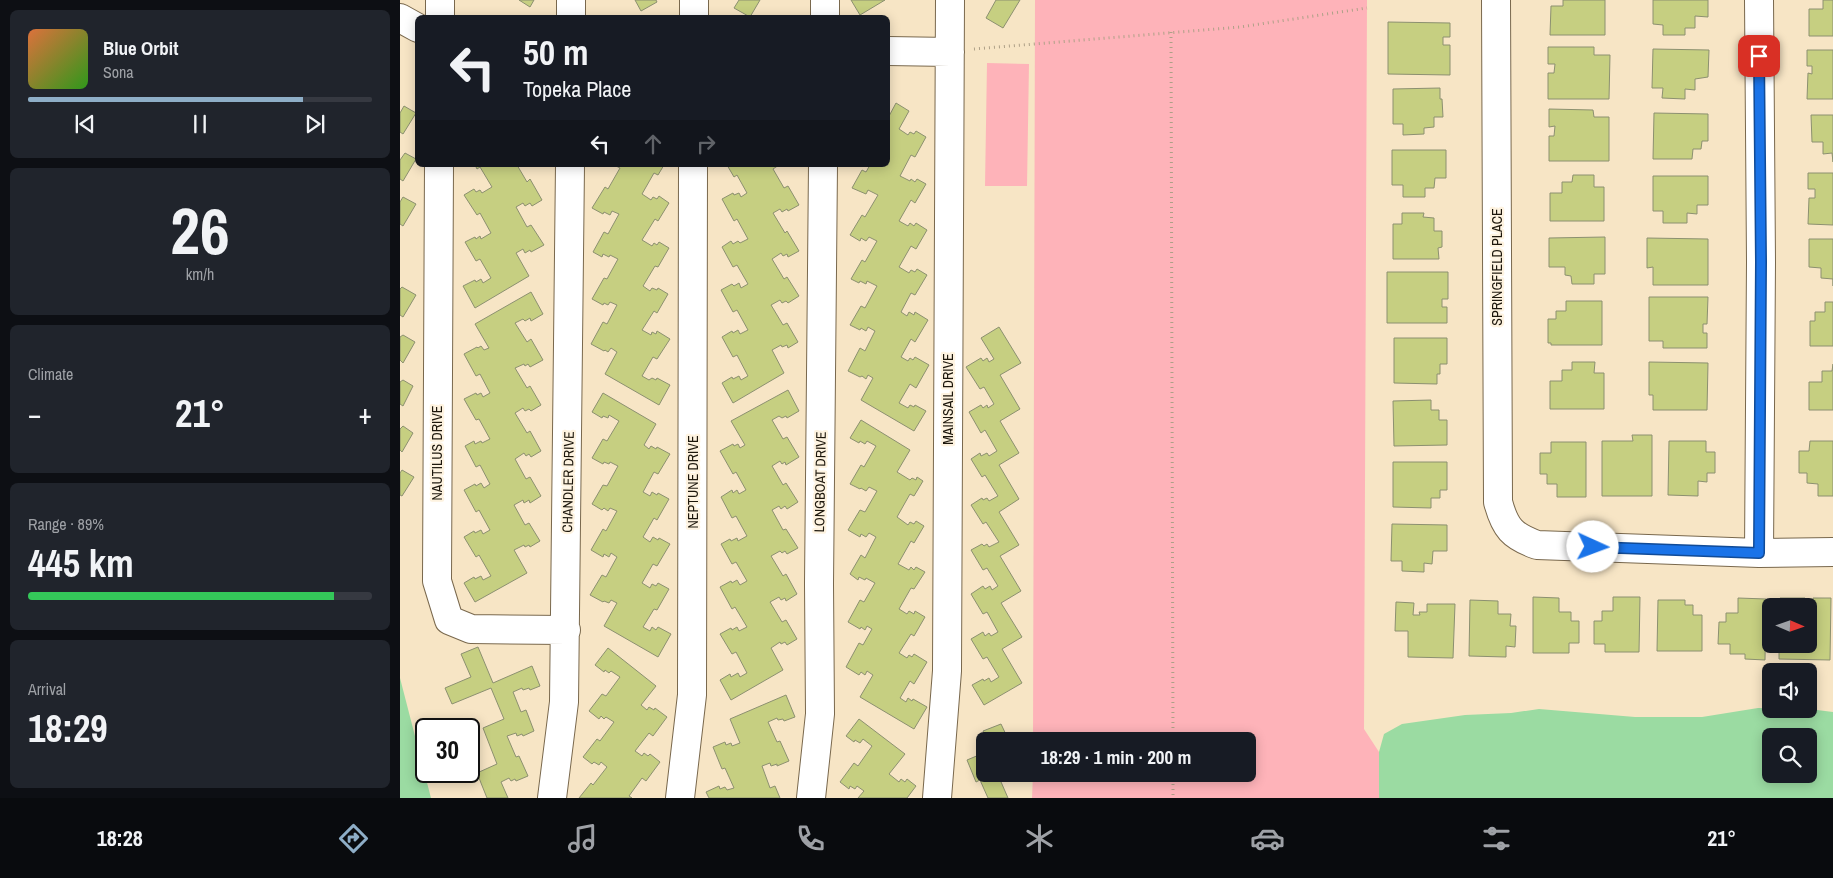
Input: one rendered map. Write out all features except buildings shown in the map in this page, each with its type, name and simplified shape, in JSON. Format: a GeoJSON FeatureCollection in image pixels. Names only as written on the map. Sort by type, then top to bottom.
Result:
{"type":"FeatureCollection","features":[{"type":"Feature","properties":{"kind":"street"},"geometry":{"type":"LineString","coordinates":[[440,0],[440,15]]}},
{"type":"Feature","properties":{"kind":"street"},"geometry":{"type":"LineString","coordinates":[[570,15],[571,0]]}},
{"type":"Feature","properties":{"kind":"street"},"geometry":{"type":"LineString","coordinates":[[694,0],[694,15]]}},
{"type":"Feature","properties":{"kind":"street"},"geometry":{"type":"LineString","coordinates":[[825,0],[825,15]]}},
{"type":"Feature","properties":{"kind":"street","name":"MAINSAIL DRIVE"},"geometry":{"type":"LineString","coordinates":[[937,798],[947,671],[960,50],[950,0]]}},
{"type":"Feature","properties":{"kind":"street","name":"SPRINGFIELD PLACE"},"geometry":{"type":"LineString","coordinates":[[1496,0],[1498,502],[1502,518],[1511,531],[1521,540],[1537,545],[1759,553]]}},
{"type":"Feature","properties":{"kind":"street"},"geometry":{"type":"LineString","coordinates":[[1759,0],[1761,262],[1759,553],[1833,552]]}},
{"type":"Feature","properties":{"kind":"street"},"geometry":{"type":"LineString","coordinates":[[400,18],[415,26]]}},
{"type":"Feature","properties":{"kind":"street"},"geometry":{"type":"LineString","coordinates":[[890,51],[960,50]]}},
{"type":"Feature","properties":{"kind":"street","name":"NAUTILUS DRIVE"},"geometry":{"type":"LineString","coordinates":[[440,167],[436,580],[449,620],[471,629],[566,630]]}},
{"type":"Feature","properties":{"kind":"street","name":"CHANDLER DRIVE"},"geometry":{"type":"LineString","coordinates":[[552,798],[564,702],[570,167]]}},
{"type":"Feature","properties":{"kind":"street","name":"NEPTUNE DRIVE"},"geometry":{"type":"LineString","coordinates":[[680,798],[692,695],[693,167]]}},
{"type":"Feature","properties":{"kind":"street","name":"LONGBOAT DRIVE"},"geometry":{"type":"LineString","coordinates":[[811,798],[820,714],[819,584],[823,167]]}},
{"type":"Feature","properties":{"kind":"path"},"geometry":{"type":"LineString","coordinates":[[960,50],[1240,27],[1367,8]]}},
{"type":"Feature","properties":{"kind":"path"},"geometry":{"type":"LineString","coordinates":[[1171,32],[1173,732]]}},
{"type":"Feature","properties":{"kind":"path"},"geometry":{"type":"LineString","coordinates":[[1173,782],[1173,798]]}},
{"type":"Feature","properties":{"kind":"shaded area"},"geometry":{"type":"Polygon","coordinates":[[[1035,0],[1367,0],[1364,729],[1379,752],[1379,798],[1032,798],[1033,782],[1256,782],[1256,732],[1033,732],[1035,0]]]}},
{"type":"Feature","properties":{"kind":"shaded area"},"geometry":{"type":"Polygon","coordinates":[[[987,63],[1029,64],[1027,186],[985,186],[987,63]]]}},
{"type":"Feature","properties":{"kind":"shaded area"},"geometry":{"type":"Polygon","coordinates":[[[400,678],[415,736],[415,783],[427,783],[431,798],[400,798],[400,678]]]}},
{"type":"Feature","properties":{"kind":"shaded area"},"geometry":{"type":"Polygon","coordinates":[[[1758,708],[1762,708],[1762,718],[1817,718],[1817,710],[1833,712],[1833,798],[1379,798],[1379,752],[1384,734],[1402,724],[1465,715],[1511,713],[1539,709],[1635,717],[1702,717],[1758,708]]]}},
{"type":"Feature","properties":{"kind":"route"},"geometry":{"type":"LineString","coordinates":[[1593,547],[1759,553],[1761,262],[1759,56]]}}]}
